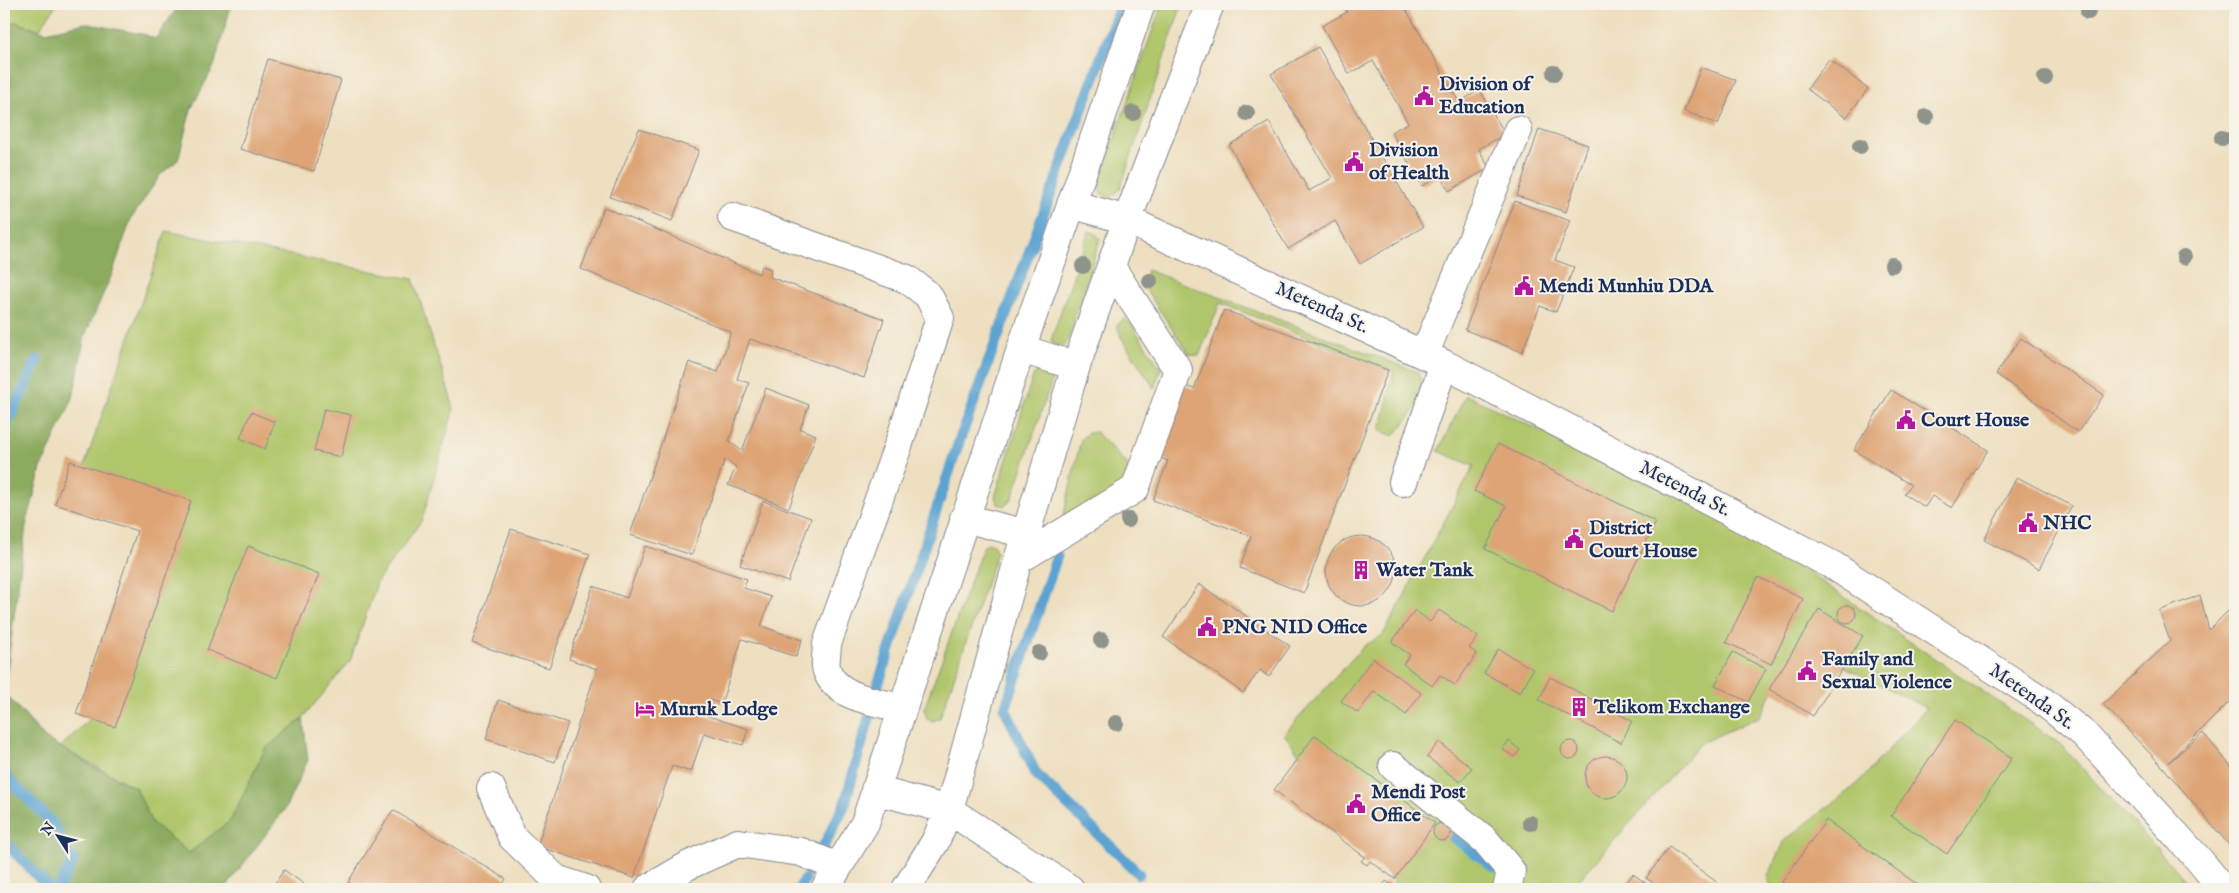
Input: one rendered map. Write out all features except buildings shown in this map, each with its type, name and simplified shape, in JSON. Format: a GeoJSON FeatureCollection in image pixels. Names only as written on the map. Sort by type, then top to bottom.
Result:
{"type":"FeatureCollection","features":[{"type":"Feature","properties":{"kind":"street"},"geometry":{"type":"LineString","coordinates":[[648,889],[688,865],[738,842],[801,852],[831,878],[866,823],[901,708],[964,518],[1141,4]]}},
{"type":"Feature","properties":{"kind":"street"},"geometry":{"type":"LineString","coordinates":[[906,889],[935,842],[949,810],[1018,560],[1076,366],[1127,220],[1210,4]]}},
{"type":"Feature","properties":{"kind":"street"},"geometry":{"type":"LineString","coordinates":[[1403,482],[1434,359],[1518,130]]}},
{"type":"Feature","properties":{"kind":"street","name":"Metenda St."},"geometry":{"type":"LineString","coordinates":[[1071,204],[1127,220],[1434,359],[1834,566],[2040,699],[2084,734],[2200,861],[2223,889]]}},
{"type":"Feature","properties":{"kind":"street"},"geometry":{"type":"LineString","coordinates":[[732,217],[907,279],[928,294],[940,318],[899,444],[827,644],[826,670],[839,687],[859,697],[901,708]]}},
{"type":"Feature","properties":{"kind":"street"},"geometry":{"type":"LineString","coordinates":[[1018,560],[1135,490],[1178,370],[1111,267]]}},
{"type":"Feature","properties":{"kind":"street"},"geometry":{"type":"LineString","coordinates":[[1021,349],[1076,366]]}},
{"type":"Feature","properties":{"kind":"street"},"geometry":{"type":"LineString","coordinates":[[964,518],[1026,534]]}},
{"type":"Feature","properties":{"kind":"street"},"geometry":{"type":"LineString","coordinates":[[1393,766],[1485,840],[1510,872],[1507,889]]}},
{"type":"Feature","properties":{"kind":"street"},"geometry":{"type":"LineString","coordinates":[[491,788],[512,837],[556,879],[586,889]]}},
{"type":"Feature","properties":{"kind":"street"},"geometry":{"type":"LineString","coordinates":[[875,790],[949,810],[1070,889]]}},
{"type":"Feature","properties":{"kind":"green space"},"geometry":{"type":"Polygon","coordinates":[[[4,4],[57,4],[39,30],[16,22],[4,24],[4,4]]]}},
{"type":"Feature","properties":{"kind":"green space"},"geometry":{"type":"Polygon","coordinates":[[[180,4],[229,4],[231,6],[214,66],[191,109],[178,160],[161,174],[131,219],[112,274],[85,335],[73,398],[41,468],[26,526],[4,692],[4,24],[16,22],[46,32],[85,23],[146,35],[155,39],[180,4]]]}},
{"type":"Feature","properties":{"kind":"green space"},"geometry":{"type":"Polygon","coordinates":[[[1162,4],[1182,4],[1120,189],[1111,198],[1100,193],[1099,182],[1162,4]]]}},
{"type":"Feature","properties":{"kind":"green space"},"geometry":{"type":"Polygon","coordinates":[[[166,231],[413,279],[454,408],[422,520],[378,580],[350,661],[303,718],[265,749],[231,820],[189,853],[152,823],[136,788],[60,747],[90,719],[162,524],[76,490],[166,231]]]}},
{"type":"Feature","properties":{"kind":"green space"},"geometry":{"type":"Polygon","coordinates":[[[1089,231],[1095,233],[1100,239],[1067,342],[1061,348],[1054,347],[1051,340],[1089,231]]]}},
{"type":"Feature","properties":{"kind":"green space"},"geometry":{"type":"Polygon","coordinates":[[[1147,270],[1418,372],[1425,392],[1411,415],[1394,436],[1380,431],[1394,372],[1220,303],[1199,356],[1189,354],[1142,284],[1147,270]]]}},
{"type":"Feature","properties":{"kind":"green space"},"geometry":{"type":"Polygon","coordinates":[[[1125,318],[1161,369],[1154,388],[1121,337],[1117,325],[1125,318]]]}},
{"type":"Feature","properties":{"kind":"green space"},"geometry":{"type":"Polygon","coordinates":[[[1038,370],[1047,374],[1052,380],[1012,499],[1005,506],[998,504],[995,497],[1033,376],[1038,370]]]}},
{"type":"Feature","properties":{"kind":"green space"},"geometry":{"type":"Polygon","coordinates":[[[1466,395],[1737,524],[2060,744],[2179,873],[2191,889],[1772,889],[1767,879],[1785,840],[1856,785],[1927,708],[1799,644],[1759,717],[1701,743],[1571,889],[1396,889],[1396,885],[1284,734],[1364,646],[1383,635],[1474,466],[1438,451],[1466,395]]]}},
{"type":"Feature","properties":{"kind":"green space"},"geometry":{"type":"Polygon","coordinates":[[[1096,432],[1129,466],[1123,488],[1063,518],[1081,439],[1088,433],[1096,432]]]}},
{"type":"Feature","properties":{"kind":"green space"},"geometry":{"type":"Polygon","coordinates":[[[988,543],[994,546],[997,552],[940,718],[933,721],[927,719],[924,709],[983,547],[988,543]]]}},
{"type":"Feature","properties":{"kind":"green space"},"geometry":{"type":"Polygon","coordinates":[[[4,692],[45,738],[94,767],[136,788],[152,823],[189,853],[231,820],[265,749],[303,718],[308,760],[285,809],[226,887],[218,889],[59,889],[26,858],[4,832],[4,692]]]}},
{"type":"Feature","properties":{"kind":"waterway"},"geometry":{"type":"LineString","coordinates":[[876,691],[960,439],[1121,4]]}},
{"type":"Feature","properties":{"kind":"waterway"},"geometry":{"type":"LineString","coordinates":[[4,431],[37,360]]}},
{"type":"Feature","properties":{"kind":"waterway"},"geometry":{"type":"LineString","coordinates":[[1057,556],[1005,709],[1036,774],[1139,874]]}},
{"type":"Feature","properties":{"kind":"waterway"},"geometry":{"type":"LineString","coordinates":[[822,849],[844,806],[869,718]]}},
{"type":"Feature","properties":{"kind":"waterway"},"geometry":{"type":"LineString","coordinates":[[4,771],[7,778],[52,823],[73,861],[58,889]]}},
{"type":"Feature","properties":{"kind":"waterway"},"geometry":{"type":"LineString","coordinates":[[1453,837],[1494,867]]}},
{"type":"Feature","properties":{"kind":"waterway"},"geometry":{"type":"LineString","coordinates":[[4,841],[50,889]]}},
{"type":"Feature","properties":{"kind":"waterway"},"geometry":{"type":"LineString","coordinates":[[799,889],[805,879]]}},
{"type":"Feature","properties":{"kind":"place","name":"Division of Education"},"geometry":{"type":"Point","coordinates":[1424,96]}},
{"type":"Feature","properties":{"kind":"place","name":"Division of Health"},"geometry":{"type":"Point","coordinates":[1354,162]}},
{"type":"Feature","properties":{"kind":"place","name":"Mendi Munhiu DDA"},"geometry":{"type":"Point","coordinates":[1524,286]}},
{"type":"Feature","properties":{"kind":"place","name":"Court House"},"geometry":{"type":"Point","coordinates":[1906,420]}},
{"type":"Feature","properties":{"kind":"place","name":"NHC"},"geometry":{"type":"Point","coordinates":[2028,523]}},
{"type":"Feature","properties":{"kind":"place","name":"District Court House"},"geometry":{"type":"Point","coordinates":[1574,539]}},
{"type":"Feature","properties":{"kind":"place","name":"Water Tank"},"geometry":{"type":"Point","coordinates":[1361,570]}},
{"type":"Feature","properties":{"kind":"place","name":"PNG NID Office"},"geometry":{"type":"Point","coordinates":[1207,627]}},
{"type":"Feature","properties":{"kind":"place","name":"Family and Sexual Violence"},"geometry":{"type":"Point","coordinates":[1807,671]}},
{"type":"Feature","properties":{"kind":"place","name":"Telikom Exchange"},"geometry":{"type":"Point","coordinates":[1579,707]}},
{"type":"Feature","properties":{"kind":"place","name":"Muruk Lodge"},"geometry":{"type":"Point","coordinates":[645,709]}},
{"type":"Feature","properties":{"kind":"place","name":"Mendi Post Office"},"geometry":{"type":"Point","coordinates":[1356,804]}}]}
